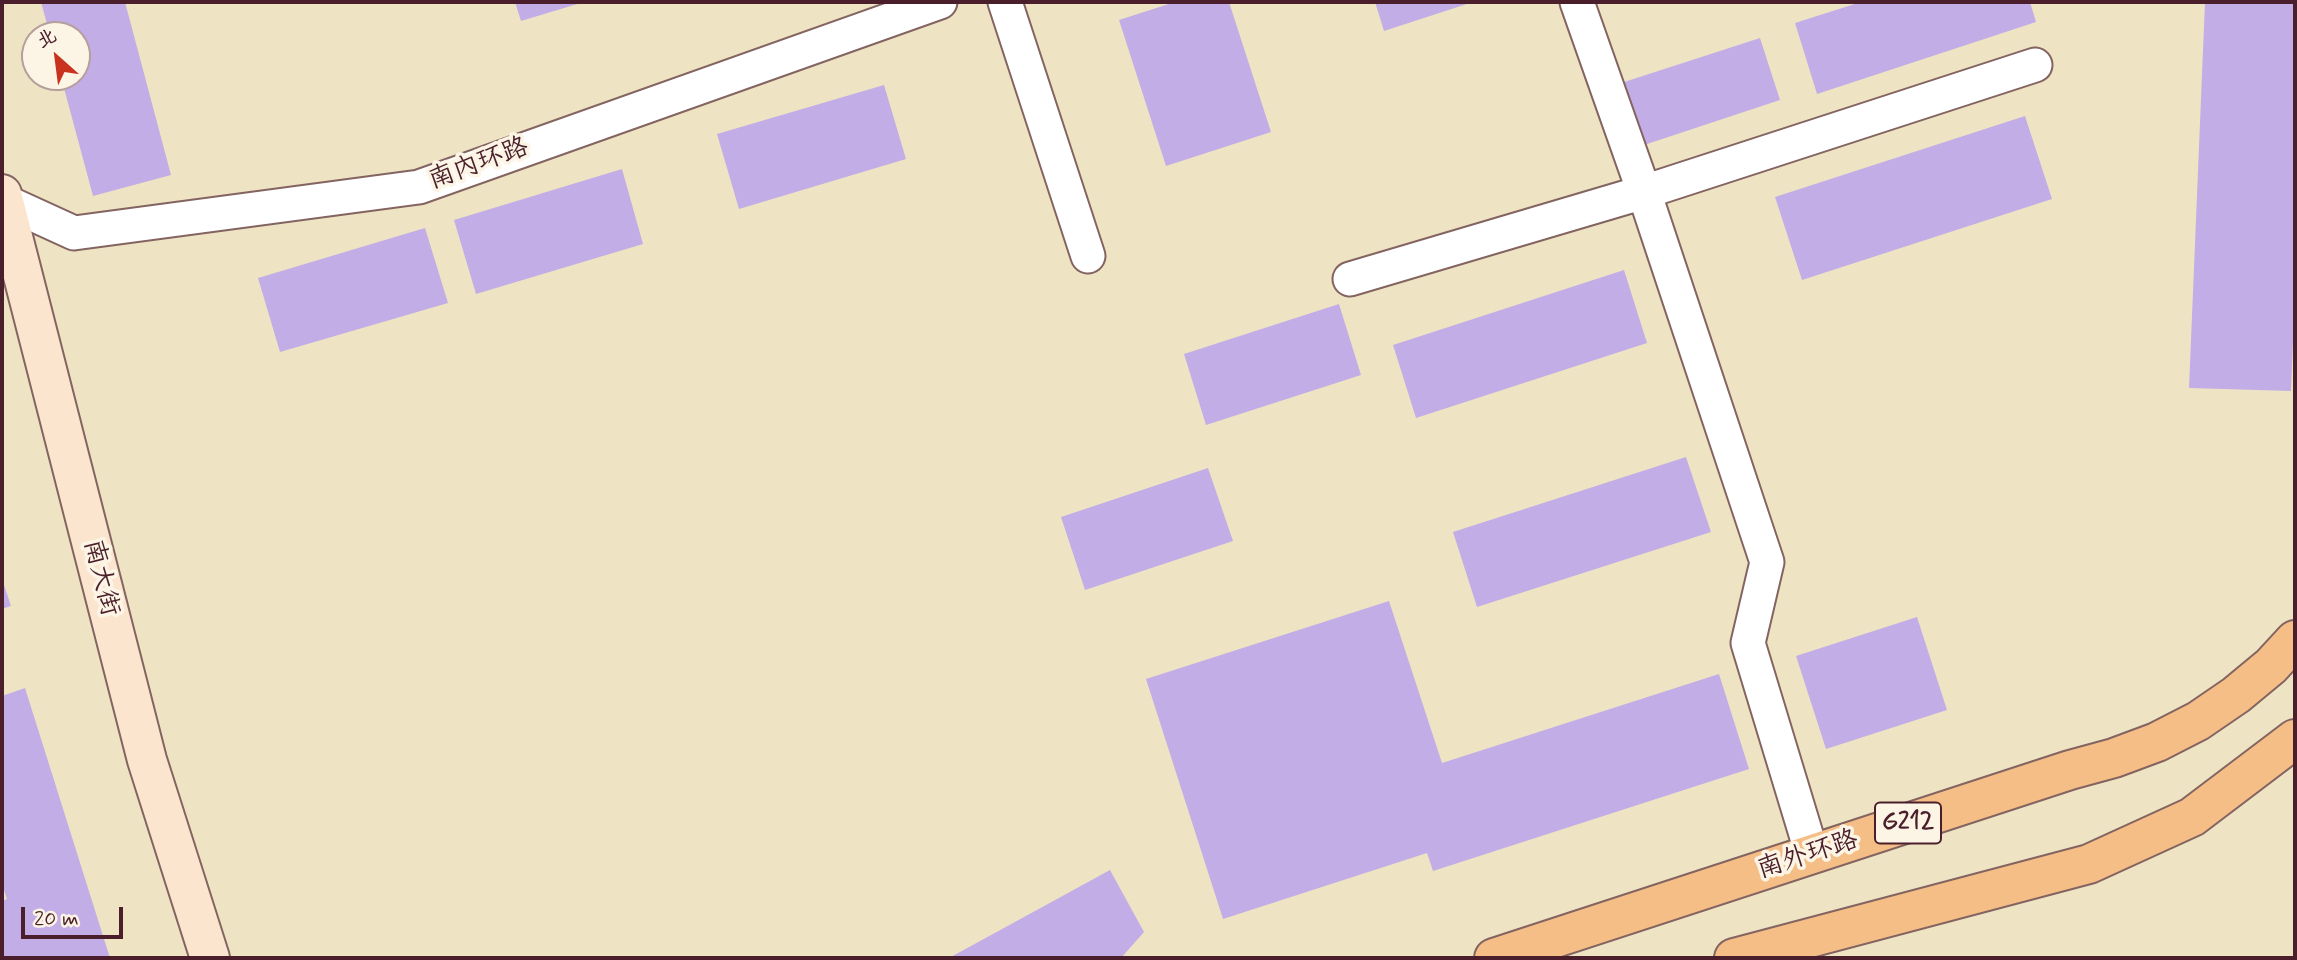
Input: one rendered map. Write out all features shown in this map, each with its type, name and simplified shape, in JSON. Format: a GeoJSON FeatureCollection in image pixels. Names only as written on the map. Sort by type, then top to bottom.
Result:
{"type":"FeatureCollection","features":[{"type":"Feature","properties":{"kind":"highway","name":"南外环路"},"geometry":{"type":"LineString","coordinates":[[1494,958],[2070,770],[2115,758],[2157,742],[2236,695],[2271,666],[2295,640]]}},
{"type":"Feature","properties":{"kind":"highway"},"geometry":{"type":"LineString","coordinates":[[1734,958],[2090,864],[2192,817],[2295,739]]}},
{"type":"Feature","properties":{"kind":"main road","name":"南大街"},"geometry":{"type":"LineString","coordinates":[[3,198],[147,760],[210,958]]}},
{"type":"Feature","properties":{"kind":"street","name":"南内环路"},"geometry":{"type":"LineString","coordinates":[[3,198],[74,233],[419,187],[940,2]]}},
{"type":"Feature","properties":{"kind":"street"},"geometry":{"type":"LineString","coordinates":[[1005,2],[1088,256]]}},
{"type":"Feature","properties":{"kind":"street"},"geometry":{"type":"LineString","coordinates":[[1577,2],[1644,192],[1767,562],[1748,643],[1812,855]]}},
{"type":"Feature","properties":{"kind":"street"},"geometry":{"type":"LineString","coordinates":[[1350,279],[1644,192],[2035,65]]}},
{"type":"Feature","properties":{"kind":"building"},"geometry":{"type":"Polygon","coordinates":[[[41,2],[125,2],[171,175],[93,196],[65,91],[91,91],[91,21],[46,21],[41,2]]]}},
{"type":"Feature","properties":{"kind":"building"},"geometry":{"type":"Polygon","coordinates":[[[515,2],[584,2],[521,21],[515,2]]]}},
{"type":"Feature","properties":{"kind":"building"},"geometry":{"type":"Polygon","coordinates":[[[1175,2],[1229,2],[1271,132],[1166,166],[1119,20],[1175,2]]]}},
{"type":"Feature","properties":{"kind":"building"},"geometry":{"type":"Polygon","coordinates":[[[1375,2],[1473,2],[1384,31],[1375,2]]]}},
{"type":"Feature","properties":{"kind":"building"},"geometry":{"type":"Polygon","coordinates":[[[1861,2],[2030,2],[2036,22],[1817,94],[1795,23],[1861,2]]]}},
{"type":"Feature","properties":{"kind":"building"},"geometry":{"type":"Polygon","coordinates":[[[2205,2],[2295,2],[2295,292],[2291,391],[2189,388],[2205,2]]]}},
{"type":"Feature","properties":{"kind":"building"},"geometry":{"type":"Polygon","coordinates":[[[1760,38],[1780,100],[1638,147],[1618,84],[1760,38]]]}},
{"type":"Feature","properties":{"kind":"building"},"geometry":{"type":"Polygon","coordinates":[[[884,85],[906,159],[739,209],[717,134],[884,85]]]}},
{"type":"Feature","properties":{"kind":"building"},"geometry":{"type":"Polygon","coordinates":[[[2025,116],[2052,199],[1802,280],[1775,197],[2025,116]]]}},
{"type":"Feature","properties":{"kind":"building"},"geometry":{"type":"Polygon","coordinates":[[[622,169],[643,244],[476,294],[454,220],[622,169]]]}},
{"type":"Feature","properties":{"kind":"building"},"geometry":{"type":"Polygon","coordinates":[[[425,228],[448,303],[280,352],[258,278],[425,228]]]}},
{"type":"Feature","properties":{"kind":"building"},"geometry":{"type":"Polygon","coordinates":[[[1624,270],[1647,343],[1416,418],[1393,345],[1624,270]]]}},
{"type":"Feature","properties":{"kind":"building"},"geometry":{"type":"Polygon","coordinates":[[[1339,304],[1361,375],[1206,425],[1184,354],[1339,304]]]}},
{"type":"Feature","properties":{"kind":"building"},"geometry":{"type":"Polygon","coordinates":[[[1686,457],[1711,532],[1477,607],[1453,532],[1686,457]]]}},
{"type":"Feature","properties":{"kind":"building"},"geometry":{"type":"Polygon","coordinates":[[[1208,468],[1233,541],[1085,590],[1061,517],[1208,468]]]}},
{"type":"Feature","properties":{"kind":"building"},"geometry":{"type":"Polygon","coordinates":[[[2,579],[11,606],[2,609],[2,579]]]}},
{"type":"Feature","properties":{"kind":"building"},"geometry":{"type":"Polygon","coordinates":[[[1389,601],[1442,763],[1719,674],[1749,769],[1433,871],[1427,853],[1223,919],[1146,679],[1389,601]]]}},
{"type":"Feature","properties":{"kind":"building"},"geometry":{"type":"Polygon","coordinates":[[[1917,617],[1947,710],[1826,749],[1796,656],[1917,617]]]}},
{"type":"Feature","properties":{"kind":"building"},"geometry":{"type":"Polygon","coordinates":[[[25,688],[110,958],[2,958],[2,901],[7,899],[2,884],[2,696],[25,688]]]}},
{"type":"Feature","properties":{"kind":"building"},"geometry":{"type":"Polygon","coordinates":[[[1110,870],[1144,932],[1121,958],[949,958],[1110,870]]]}}]}
